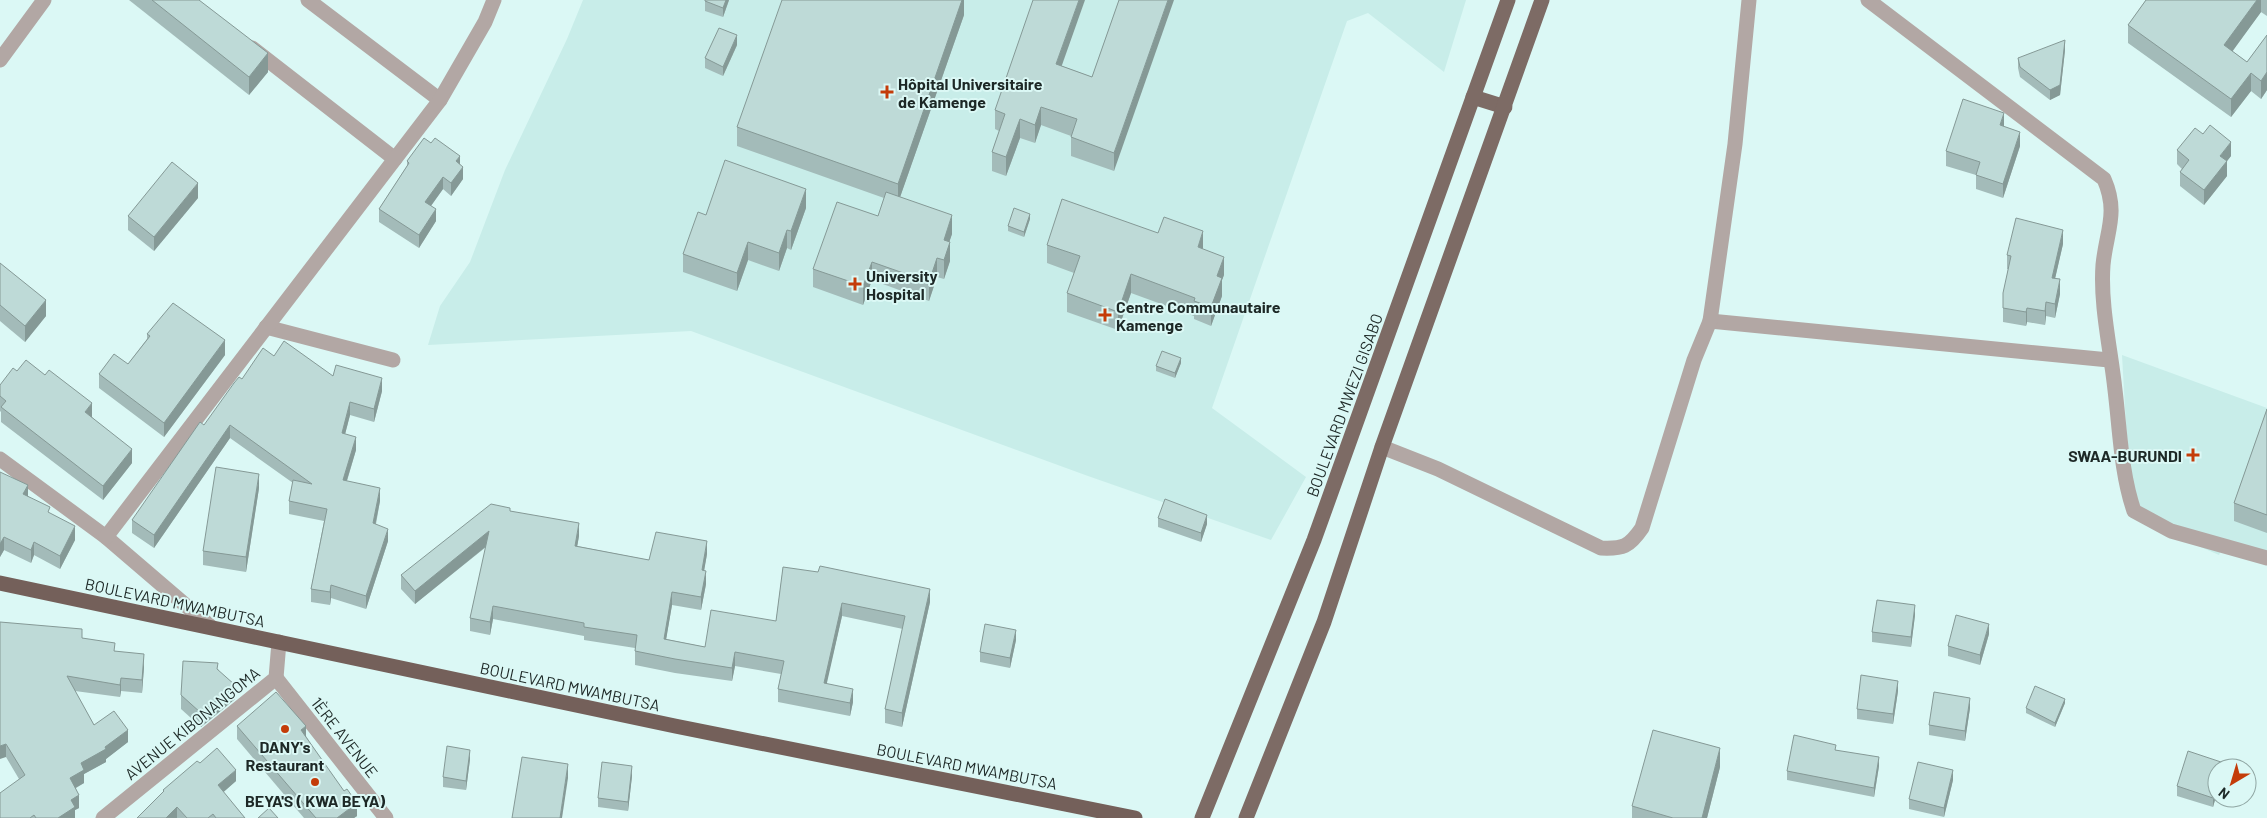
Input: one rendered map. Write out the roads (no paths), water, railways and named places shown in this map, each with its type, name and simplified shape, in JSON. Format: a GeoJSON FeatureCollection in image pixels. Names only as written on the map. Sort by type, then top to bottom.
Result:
{"type":"FeatureCollection","features":[{"type":"Feature","properties":{"kind":"highway","name":"BOULEVARD MWAMBUTSA"},"geometry":{"type":"LineString","coordinates":[[0,582],[665,724],[1135,818]]}},
{"type":"Feature","properties":{"kind":"main road","name":"BOULEVARD MWEZI GISABO"},"geometry":{"type":"LineString","coordinates":[[1202,818],[1314,540],[1508,0]]}},
{"type":"Feature","properties":{"kind":"main road"},"geometry":{"type":"LineString","coordinates":[[1246,818],[1324,622],[1382,447],[1542,0]]}},
{"type":"Feature","properties":{"kind":"main road"},"geometry":{"type":"LineString","coordinates":[[1473,97],[1505,107]]}},
{"type":"Feature","properties":{"kind":"street"},"geometry":{"type":"LineString","coordinates":[[0,60],[44,0]]}},
{"type":"Feature","properties":{"kind":"street"},"geometry":{"type":"LineString","coordinates":[[308,0],[440,100]]}},
{"type":"Feature","properties":{"kind":"street"},"geometry":{"type":"LineString","coordinates":[[106,537],[440,100],[485,22],[494,0]]}},
{"type":"Feature","properties":{"kind":"street"},"geometry":{"type":"LineString","coordinates":[[1382,447],[1438,469],[1601,548],[1618,548],[1632,542],[1642,528],[1694,360],[1710,321],[1735,144],[1749,0]]}},
{"type":"Feature","properties":{"kind":"street"},"geometry":{"type":"LineString","coordinates":[[1868,0],[2104,179],[2111,195],[2110,228],[2103,265],[2109,360],[2115,388],[2126,489],[2134,511],[2171,531],[2267,558]]}},
{"type":"Feature","properties":{"kind":"street"},"geometry":{"type":"LineString","coordinates":[[243,42],[395,159]]}},
{"type":"Feature","properties":{"kind":"street"},"geometry":{"type":"LineString","coordinates":[[1710,321],[2109,360]]}},
{"type":"Feature","properties":{"kind":"street"},"geometry":{"type":"LineString","coordinates":[[266,327],[393,360]]}},
{"type":"Feature","properties":{"kind":"street"},"geometry":{"type":"LineString","coordinates":[[0,459],[106,537],[212,627]]}},
{"type":"Feature","properties":{"kind":"street","name":"AVENUE KIBONANGOMA"},"geometry":{"type":"LineString","coordinates":[[103,818],[276,678],[279,642]]}},
{"type":"Feature","properties":{"kind":"street","name":"1ÈRE AVENUE"},"geometry":{"type":"LineString","coordinates":[[276,678],[383,817]]}},
{"type":"Feature","properties":{"kind":"place","name":"Hôpital Universitaire de Kamenge"},"geometry":{"type":"Point","coordinates":[887,92]}},
{"type":"Feature","properties":{"kind":"place","name":"University Hospital"},"geometry":{"type":"Point","coordinates":[855,284]}},
{"type":"Feature","properties":{"kind":"place","name":"Centre Communautaire Kamenge"},"geometry":{"type":"Point","coordinates":[1105,315]}},
{"type":"Feature","properties":{"kind":"place","name":"SWAA-BURUNDI"},"geometry":{"type":"Point","coordinates":[2193,455]}},
{"type":"Feature","properties":{"kind":"place","name":"DANY's Restaurant"},"geometry":{"type":"Point","coordinates":[285,729]}},
{"type":"Feature","properties":{"kind":"place","name":"BEYA'S ( KWA BEYA)"},"geometry":{"type":"Point","coordinates":[315,782]}}]}
